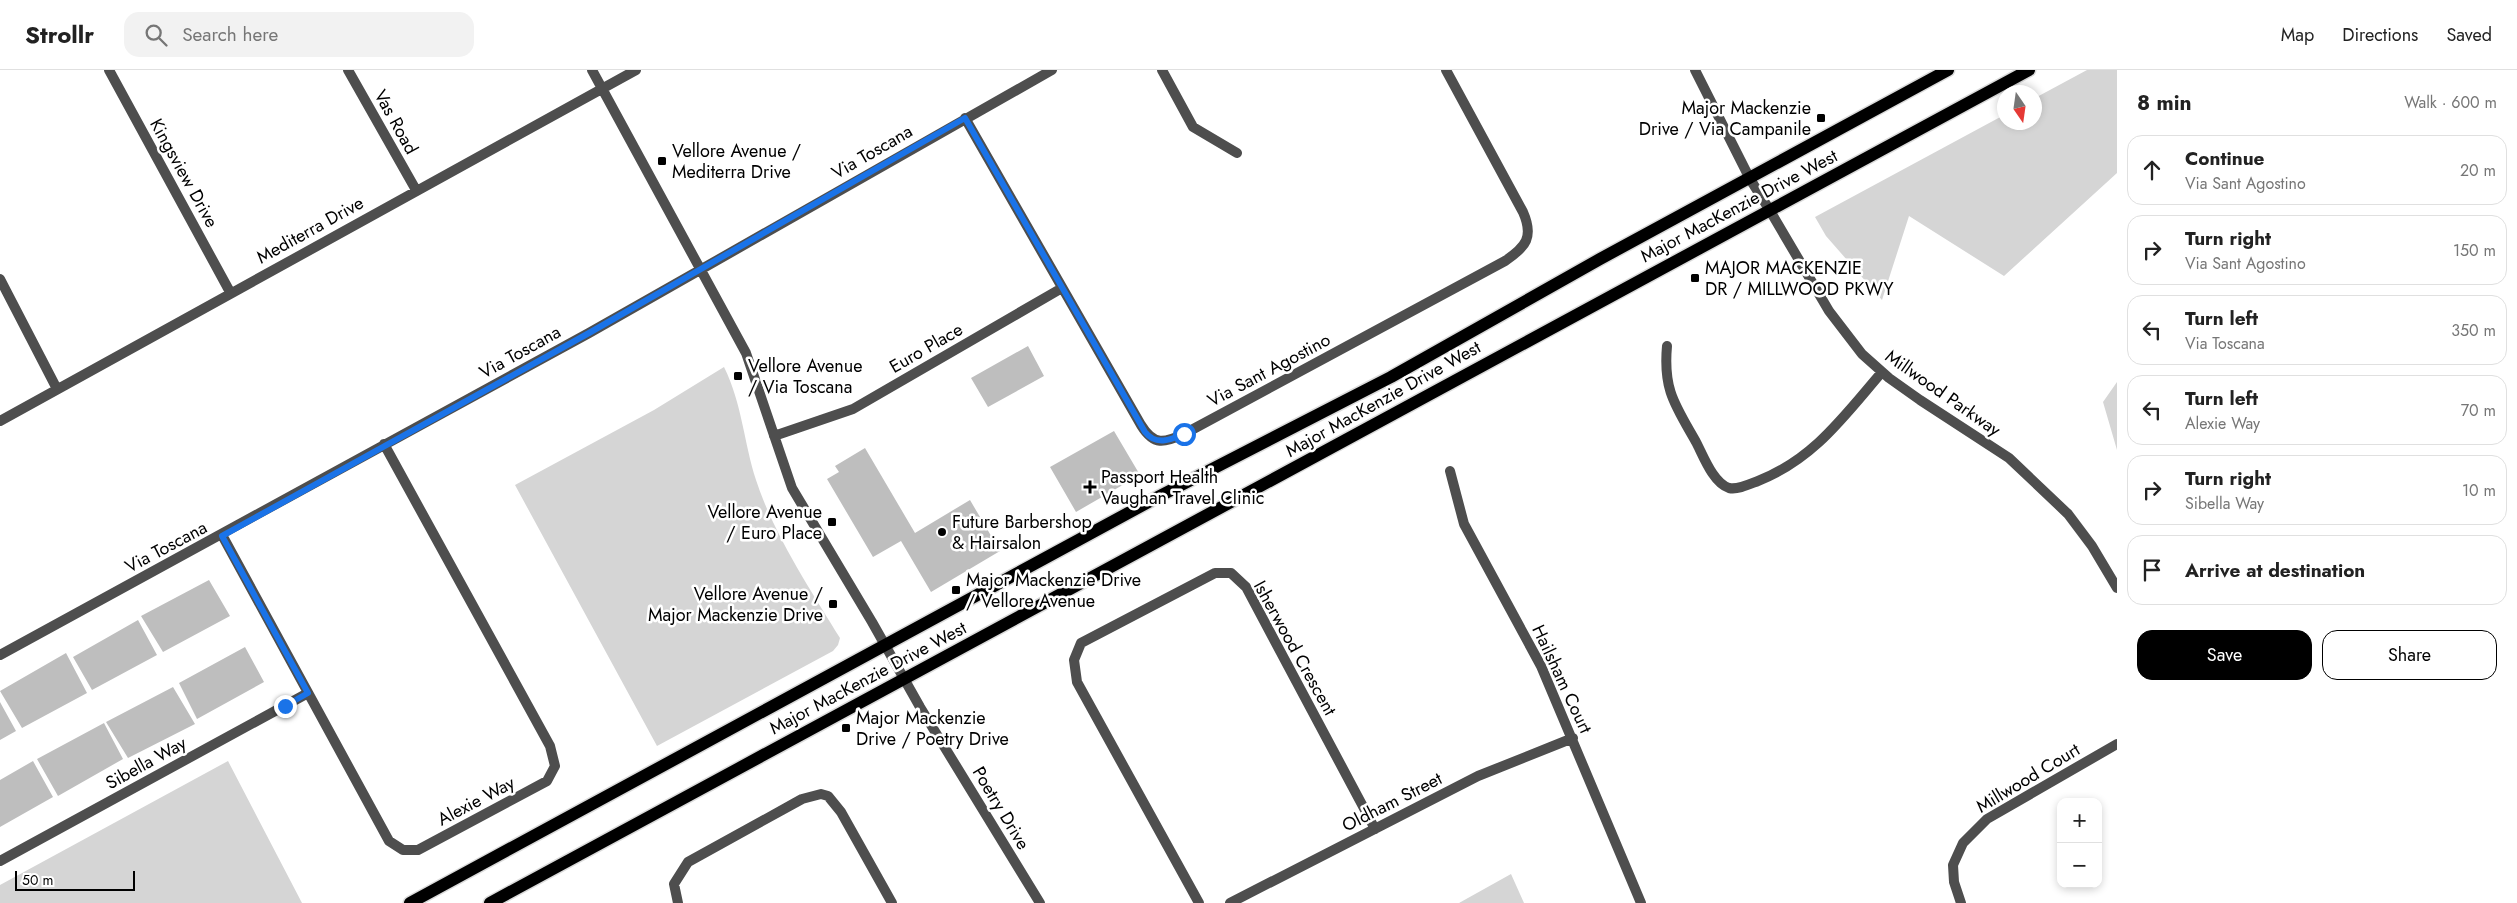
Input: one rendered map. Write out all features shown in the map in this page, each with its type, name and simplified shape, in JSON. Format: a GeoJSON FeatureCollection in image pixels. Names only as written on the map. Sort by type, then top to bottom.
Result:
{"type":"FeatureCollection","features":[{"type":"Feature","properties":{"kind":"main road","name":"Major MacKenzie Drive West"},"geometry":{"type":"LineString","coordinates":[[410,903],[1154,499],[1391,377],[1625,245],[1750,179],[1948,70]]}},
{"type":"Feature","properties":{"kind":"main road","name":"Major MacKenzie Drive West"},"geometry":{"type":"LineString","coordinates":[[490,903],[1769,209],[2029,70]]}},
{"type":"Feature","properties":{"kind":"street","name":"Kingsview Drive"},"geometry":{"type":"LineString","coordinates":[[109,70],[230,292]]}},
{"type":"Feature","properties":{"kind":"street","name":"Vas Road"},"geometry":{"type":"LineString","coordinates":[[348,70],[416,190]]}},
{"type":"Feature","properties":{"kind":"street","name":"Poetry Drive"},"geometry":{"type":"LineString","coordinates":[[592,70],[750,360],[792,488],[904,679],[1040,903]]}},
{"type":"Feature","properties":{"kind":"street","name":"Mediterra Drive"},"geometry":{"type":"LineString","coordinates":[[0,421],[230,292],[636,70]]}},
{"type":"Feature","properties":{"kind":"street","name":"Via Toscana"},"geometry":{"type":"LineString","coordinates":[[0,655],[222,536],[384,444],[589,333],[1052,70]]}},
{"type":"Feature","properties":{"kind":"street"},"geometry":{"type":"LineString","coordinates":[[1162,70],[1193,127],[1237,153]]}},
{"type":"Feature","properties":{"kind":"street","name":"Via Sant Agostino"},"geometry":{"type":"LineString","coordinates":[[965,118],[1145,432],[1151,439],[1161,442],[1184,434],[1505,261],[1526,244],[1529,234],[1528,222],[1446,70]]}},
{"type":"Feature","properties":{"kind":"street","name":"Millwood Parkway"},"geometry":{"type":"LineString","coordinates":[[1695,70],[1750,179],[1829,312],[1845,335],[1882,372],[1972,436],[2009,458],[2068,514],[2092,546],[2117,588]]}},
{"type":"Feature","properties":{"kind":"street"},"geometry":{"type":"LineString","coordinates":[[0,279],[57,389]]}},
{"type":"Feature","properties":{"kind":"street","name":"Euro Place"},"geometry":{"type":"LineString","coordinates":[[774,436],[853,410],[1062,288]]}},
{"type":"Feature","properties":{"kind":"street"},"geometry":{"type":"LineString","coordinates":[[1667,346],[1665,367],[1670,394],[1713,472],[1723,485],[1729,488],[1749,485],[1773,475],[1805,456],[1822,440],[1882,372]]}},
{"type":"Feature","properties":{"kind":"street","name":"Alexie Way"},"geometry":{"type":"LineString","coordinates":[[222,536],[389,841],[403,850],[418,850],[547,781],[555,766],[550,746],[384,444]]}},
{"type":"Feature","properties":{"kind":"street","name":"Hailsham Court"},"geometry":{"type":"LineString","coordinates":[[1450,471],[1464,524],[1541,666],[1641,903]]}},
{"type":"Feature","properties":{"kind":"street","name":"Isherwood Crescent"},"geometry":{"type":"LineString","coordinates":[[1199,903],[1078,682],[1074,660],[1081,643],[1215,573],[1231,573],[1246,587],[1375,829]]}},
{"type":"Feature","properties":{"kind":"street","name":"Sibella Way"},"geometry":{"type":"LineString","coordinates":[[0,861],[308,693]]}},
{"type":"Feature","properties":{"kind":"street","name":"Oldham Street"},"geometry":{"type":"LineString","coordinates":[[1230,903],[1478,776],[1573,738]]}},
{"type":"Feature","properties":{"kind":"street","name":"Millwood Court"},"geometry":{"type":"LineString","coordinates":[[1961,903],[1954,882],[1953,865],[1963,843],[1987,818],[2117,744]]}},
{"type":"Feature","properties":{"kind":"street"},"geometry":{"type":"LineString","coordinates":[[678,903],[674,884],[688,862],[802,799],[821,794],[828,796],[841,812],[892,903]]}},
{"type":"Feature","properties":{"kind":"shaded area"},"geometry":{"type":"Polygon","coordinates":[[[2087,70],[2117,70],[2117,173],[2004,276],[1909,216],[1882,300],[1826,236],[1815,217],[1997,119],[1997,130],[2042,130],[2042,94],[2087,70]]]}},
{"type":"Feature","properties":{"kind":"shaded area"},"geometry":{"type":"Polygon","coordinates":[[[724,367],[735,395],[752,466],[763,500],[782,541],[840,638],[838,645],[833,651],[657,746],[515,485],[654,410],[724,367]]]}},
{"type":"Feature","properties":{"kind":"shaded area"},"geometry":{"type":"Polygon","coordinates":[[[2117,382],[2117,450],[2103,402],[2117,382]]]}},
{"type":"Feature","properties":{"kind":"shaded area"},"geometry":{"type":"Polygon","coordinates":[[[228,761],[302,903],[0,903],[0,885],[228,761]]]}},
{"type":"Feature","properties":{"kind":"shaded area"},"geometry":{"type":"Polygon","coordinates":[[[1511,874],[1524,903],[1459,903],[1511,874]]]}},
{"type":"Feature","properties":{"kind":"building"},"geometry":{"type":"Polygon","coordinates":[[[1028,346],[1044,376],[988,407],[971,378],[1028,346]]]}},
{"type":"Feature","properties":{"kind":"building"},"geometry":{"type":"Polygon","coordinates":[[[1114,431],[1140,475],[1076,512],[1050,467],[1114,431]]]}},
{"type":"Feature","properties":{"kind":"building"},"geometry":{"type":"Polygon","coordinates":[[[865,448],[915,533],[970,500],[1000,551],[931,592],[901,541],[873,557],[827,479],[839,472],[835,466],[865,448]]]}},
{"type":"Feature","properties":{"kind":"building"},"geometry":{"type":"Polygon","coordinates":[[[209,580],[230,616],[163,652],[141,616],[209,580]]]}},
{"type":"Feature","properties":{"kind":"building"},"geometry":{"type":"Polygon","coordinates":[[[138,620],[157,655],[92,690],[73,657],[138,620]]]}},
{"type":"Feature","properties":{"kind":"building"},"geometry":{"type":"Polygon","coordinates":[[[245,647],[264,682],[197,719],[179,683],[245,647]]]}},
{"type":"Feature","properties":{"kind":"building"},"geometry":{"type":"Polygon","coordinates":[[[66,653],[87,693],[22,728],[0,691],[66,653]]]}},
{"type":"Feature","properties":{"kind":"building"},"geometry":{"type":"Polygon","coordinates":[[[173,687],[195,724],[128,758],[106,722],[173,687]]]}},
{"type":"Feature","properties":{"kind":"building"},"geometry":{"type":"Polygon","coordinates":[[[0,702],[16,731],[0,740],[0,702]]]}},
{"type":"Feature","properties":{"kind":"building"},"geometry":{"type":"Polygon","coordinates":[[[104,723],[123,759],[58,796],[37,759],[104,723]]]}},
{"type":"Feature","properties":{"kind":"building"},"geometry":{"type":"Polygon","coordinates":[[[33,761],[53,797],[0,827],[0,780],[33,761]]]}},
{"type":"Feature","properties":{"kind":"place","name":"Major Mackenzie Drive / Via Campanile"},"geometry":{"type":"Point","coordinates":[1821,118]}},
{"type":"Feature","properties":{"kind":"place","name":"Vellore Avenue / Mediterra Drive"},"geometry":{"type":"Point","coordinates":[662,161]}},
{"type":"Feature","properties":{"kind":"place","name":"MAJOR MACKENZIE DR / MILLWOOD PKWY"},"geometry":{"type":"Point","coordinates":[1695,278]}},
{"type":"Feature","properties":{"kind":"place","name":"Vellore Avenue / Via Toscana"},"geometry":{"type":"Point","coordinates":[738,376]}},
{"type":"Feature","properties":{"kind":"place","name":"Passport Health Vaughan Travel Clinic"},"geometry":{"type":"Point","coordinates":[1090,487]}},
{"type":"Feature","properties":{"kind":"place","name":"Vellore Avenue / Euro Place"},"geometry":{"type":"Point","coordinates":[832,522]}},
{"type":"Feature","properties":{"kind":"place","name":"Future Barbershop & Hairsalon"},"geometry":{"type":"Point","coordinates":[942,532]}},
{"type":"Feature","properties":{"kind":"place","name":"Major Mackenzie Drive / Vellore Avenue"},"geometry":{"type":"Point","coordinates":[956,590]}},
{"type":"Feature","properties":{"kind":"place","name":"Vellore Avenue / Major Mackenzie Drive"},"geometry":{"type":"Point","coordinates":[833,604]}},
{"type":"Feature","properties":{"kind":"place","name":"Major Mackenzie Drive / Poetry Drive"},"geometry":{"type":"Point","coordinates":[846,728]}},
{"type":"Feature","properties":{"kind":"route"},"geometry":{"type":"LineString","coordinates":[[285,706],[308,693],[222,536],[384,444],[589,333],[624,311],[965,118],[1145,432],[1151,439],[1161,442],[1172,440],[1184,434]]}}]}
